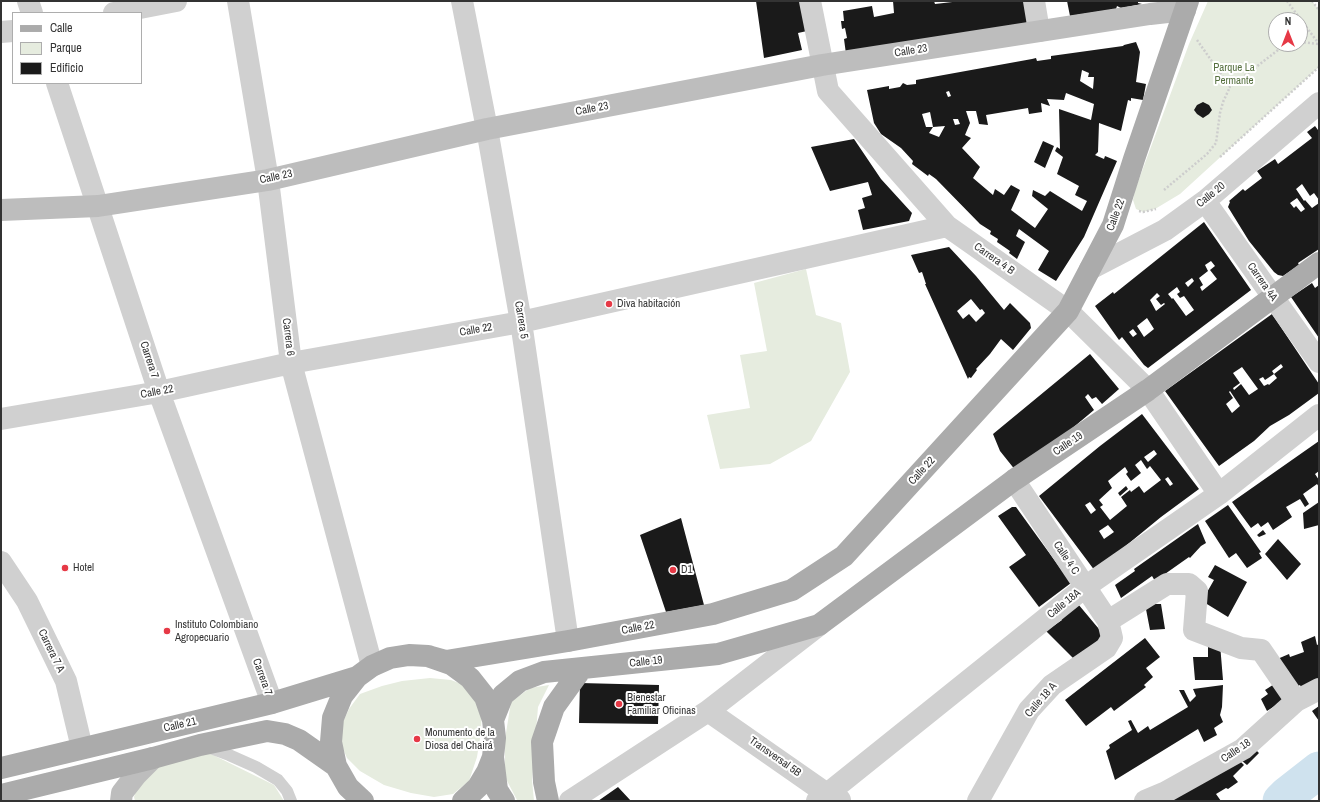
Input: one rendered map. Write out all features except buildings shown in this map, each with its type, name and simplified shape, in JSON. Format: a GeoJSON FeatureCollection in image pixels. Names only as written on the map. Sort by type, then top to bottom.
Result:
{"type":"FeatureCollection","features":[{"type":"Feature","properties":{"kind":"main road","name":"Calle 22"},"geometry":{"type":"LineString","coordinates":[[428,656],[446,661],[568,641],[713,614],[792,590],[844,556],[1068,311],[1113,225],[1134,159],[1187,6]]}},
{"type":"Feature","properties":{"kind":"main road","name":"Calle 19"},"geometry":{"type":"LineString","coordinates":[[494,720],[503,695],[520,681],[544,672],[718,654],[819,625],[1014,480],[1148,390],[1319,264]]}},
{"type":"Feature","properties":{"kind":"main road","name":"Calle 21"},"geometry":{"type":"LineString","coordinates":[[1,768],[272,703],[365,671],[390,658],[409,655],[428,656],[451,664],[470,678],[485,697],[494,720],[495,738],[493,757],[487,772],[478,787],[463,801]]}},
{"type":"Feature","properties":{"kind":"main road"},"geometry":{"type":"LineString","coordinates":[[548,801],[544,782],[542,742],[554,707],[582,668]]}},
{"type":"Feature","properties":{"kind":"main road","name":"Calle 21"},"geometry":{"type":"LineString","coordinates":[[363,801],[348,787],[336,766],[331,742],[333,718],[342,696],[365,671]]}},
{"type":"Feature","properties":{"kind":"main road","name":"Calle 21"},"geometry":{"type":"LineString","coordinates":[[1,795],[200,745],[266,731],[285,734],[299,740],[336,766]]}},
{"type":"Feature","properties":{"kind":"main road"},"geometry":{"type":"LineString","coordinates":[[493,757],[496,790],[504,801]]}},
{"type":"Feature","properties":{"kind":"street"},"geometry":{"type":"LineString","coordinates":[[28,1],[32,12]]}},
{"type":"Feature","properties":{"kind":"street"},"geometry":{"type":"LineString","coordinates":[[119,12],[176,1]]}},
{"type":"Feature","properties":{"kind":"street","name":"Carrera 6"},"geometry":{"type":"LineString","coordinates":[[238,1],[268,180],[291,363],[365,671]]}},
{"type":"Feature","properties":{"kind":"street","name":"Carrera 5"},"geometry":{"type":"LineString","coordinates":[[462,1],[487,129],[521,322],[568,641]]}},
{"type":"Feature","properties":{"kind":"street","name":"Carrera 4 B"},"geometry":{"type":"LineString","coordinates":[[810,1],[828,91],[947,226],[1068,311],[1148,390],[1219,494]]}},
{"type":"Feature","properties":{"kind":"street"},"geometry":{"type":"LineString","coordinates":[[1034,1],[1039,31]]}},
{"type":"Feature","properties":{"kind":"street","name":"Calle 23"},"geometry":{"type":"LineString","coordinates":[[1,210],[98,206],[268,180],[487,129],[822,66],[1150,14],[1187,6]]}},
{"type":"Feature","properties":{"kind":"street"},"geometry":{"type":"LineString","coordinates":[[1,32],[12,30]]}},
{"type":"Feature","properties":{"kind":"street","name":"Carrera 7"},"geometry":{"type":"LineString","coordinates":[[57,84],[159,392],[272,703]]}},
{"type":"Feature","properties":{"kind":"street","name":"Calle 20"},"geometry":{"type":"LineString","coordinates":[[1090,269],[1165,230],[1205,201],[1319,103]]}},
{"type":"Feature","properties":{"kind":"street","name":"Carrera 4A"},"geometry":{"type":"LineString","coordinates":[[1205,201],[1319,362]]}},
{"type":"Feature","properties":{"kind":"street","name":"Calle 22"},"geometry":{"type":"LineString","coordinates":[[1,419],[159,392],[291,363],[521,322],[947,226]]}},
{"type":"Feature","properties":{"kind":"street","name":"Calle 18A"},"geometry":{"type":"LineString","coordinates":[[829,799],[1085,587],[1219,494],[1319,416]]}},
{"type":"Feature","properties":{"kind":"street","name":"Calle 4 C"},"geometry":{"type":"LineString","coordinates":[[1014,480],[1085,587],[1110,630]]}},
{"type":"Feature","properties":{"kind":"street","name":"Carrera 7 A"},"geometry":{"type":"LineString","coordinates":[[1,562],[27,601],[66,682],[82,748]]}},
{"type":"Feature","properties":{"kind":"street","name":"Calle 18 A"},"geometry":{"type":"LineString","coordinates":[[978,801],[1030,710],[1052,684],[1106,648],[1110,630],[1167,584],[1189,584],[1196,591],[1194,630],[1241,648],[1261,650],[1296,701]]}},
{"type":"Feature","properties":{"kind":"street","name":"Calle 19"},"geometry":{"type":"LineString","coordinates":[[570,801],[708,711],[819,625]]}},
{"type":"Feature","properties":{"kind":"street","name":"Calle 18"},"geometry":{"type":"LineString","coordinates":[[1145,801],[1164,793],[1243,749],[1296,701],[1319,689]]}},
{"type":"Feature","properties":{"kind":"street","name":"Transversal 5B"},"geometry":{"type":"LineString","coordinates":[[708,711],[829,799]]}},
{"type":"Feature","properties":{"kind":"street"},"geometry":{"type":"LineString","coordinates":[[121,801],[122,793],[136,775],[153,758]]}},
{"type":"Feature","properties":{"kind":"lane"},"geometry":{"type":"LineString","coordinates":[[200,745],[229,755],[256,767],[278,780],[289,796],[301,801]]}},
{"type":"Feature","properties":{"kind":"path"},"geometry":{"type":"LineString","coordinates":[[1287,1],[1319,44]]}},
{"type":"Feature","properties":{"kind":"path"},"geometry":{"type":"LineString","coordinates":[[1312,1],[1319,10]]}},
{"type":"Feature","properties":{"kind":"path"},"geometry":{"type":"LineString","coordinates":[[1193,35],[1230,87]]}},
{"type":"Feature","properties":{"kind":"path"},"geometry":{"type":"LineString","coordinates":[[1308,43],[1319,44]]}},
{"type":"Feature","properties":{"kind":"path"},"geometry":{"type":"LineString","coordinates":[[1164,190],[1207,154],[1216,143],[1223,102],[1230,87],[1276,52]]}},
{"type":"Feature","properties":{"kind":"path"},"geometry":{"type":"LineString","coordinates":[[1215,162],[1319,68]]}},
{"type":"Feature","properties":{"kind":"path"},"geometry":{"type":"LineString","coordinates":[[1136,209],[1143,212],[1161,206]]}},
{"type":"Feature","properties":{"kind":"green space","name":"Parque La Permante"},"geometry":{"type":"Polygon","coordinates":[[[1208,1],[1312,1],[1319,10],[1319,67],[1180,194],[1155,209],[1143,212],[1136,209],[1133,200],[1135,190],[1189,44],[1208,1]]]}},
{"type":"Feature","properties":{"kind":"green space"},"geometry":{"type":"Polygon","coordinates":[[[806,269],[816,315],[841,323],[850,372],[811,441],[770,464],[720,469],[707,415],[750,408],[740,355],[767,351],[754,283],[806,269]]]}},
{"type":"Feature","properties":{"kind":"green space"},"geometry":{"type":"Polygon","coordinates":[[[430,678],[451,680],[472,688],[482,704],[481,732],[477,757],[469,781],[453,794],[434,797],[411,793],[384,785],[360,771],[347,758],[340,742],[341,726],[349,709],[360,694],[402,681],[430,678]]]}},
{"type":"Feature","properties":{"kind":"green space"},"geometry":{"type":"Polygon","coordinates":[[[549,685],[538,707],[532,780],[534,801],[520,801],[517,800],[505,777],[505,739],[511,702],[530,688],[549,685]]]}},
{"type":"Feature","properties":{"kind":"green space"},"geometry":{"type":"Polygon","coordinates":[[[205,751],[274,785],[284,801],[135,801],[134,797],[137,788],[157,766],[205,751]]]}},
{"type":"Feature","properties":{"kind":"waterway"},"geometry":{"type":"LineString","coordinates":[[1281,801],[1319,770]]}},
{"type":"Feature","properties":{"kind":"place","name":"Diva habitación"},"geometry":{"type":"Point","coordinates":[609,304]}},
{"type":"Feature","properties":{"kind":"place","name":"Hotel"},"geometry":{"type":"Point","coordinates":[65,568]}},
{"type":"Feature","properties":{"kind":"place","name":"D1"},"geometry":{"type":"Point","coordinates":[673,570]}},
{"type":"Feature","properties":{"kind":"place","name":"Instituto Colombiano Agropecuario"},"geometry":{"type":"Point","coordinates":[167,631]}},
{"type":"Feature","properties":{"kind":"place","name":"Bienestar Familiar Oficinas"},"geometry":{"type":"Point","coordinates":[619,704]}},
{"type":"Feature","properties":{"kind":"place","name":"Monumento de la Diosa del Chairá"},"geometry":{"type":"Point","coordinates":[417,739]}}]}
